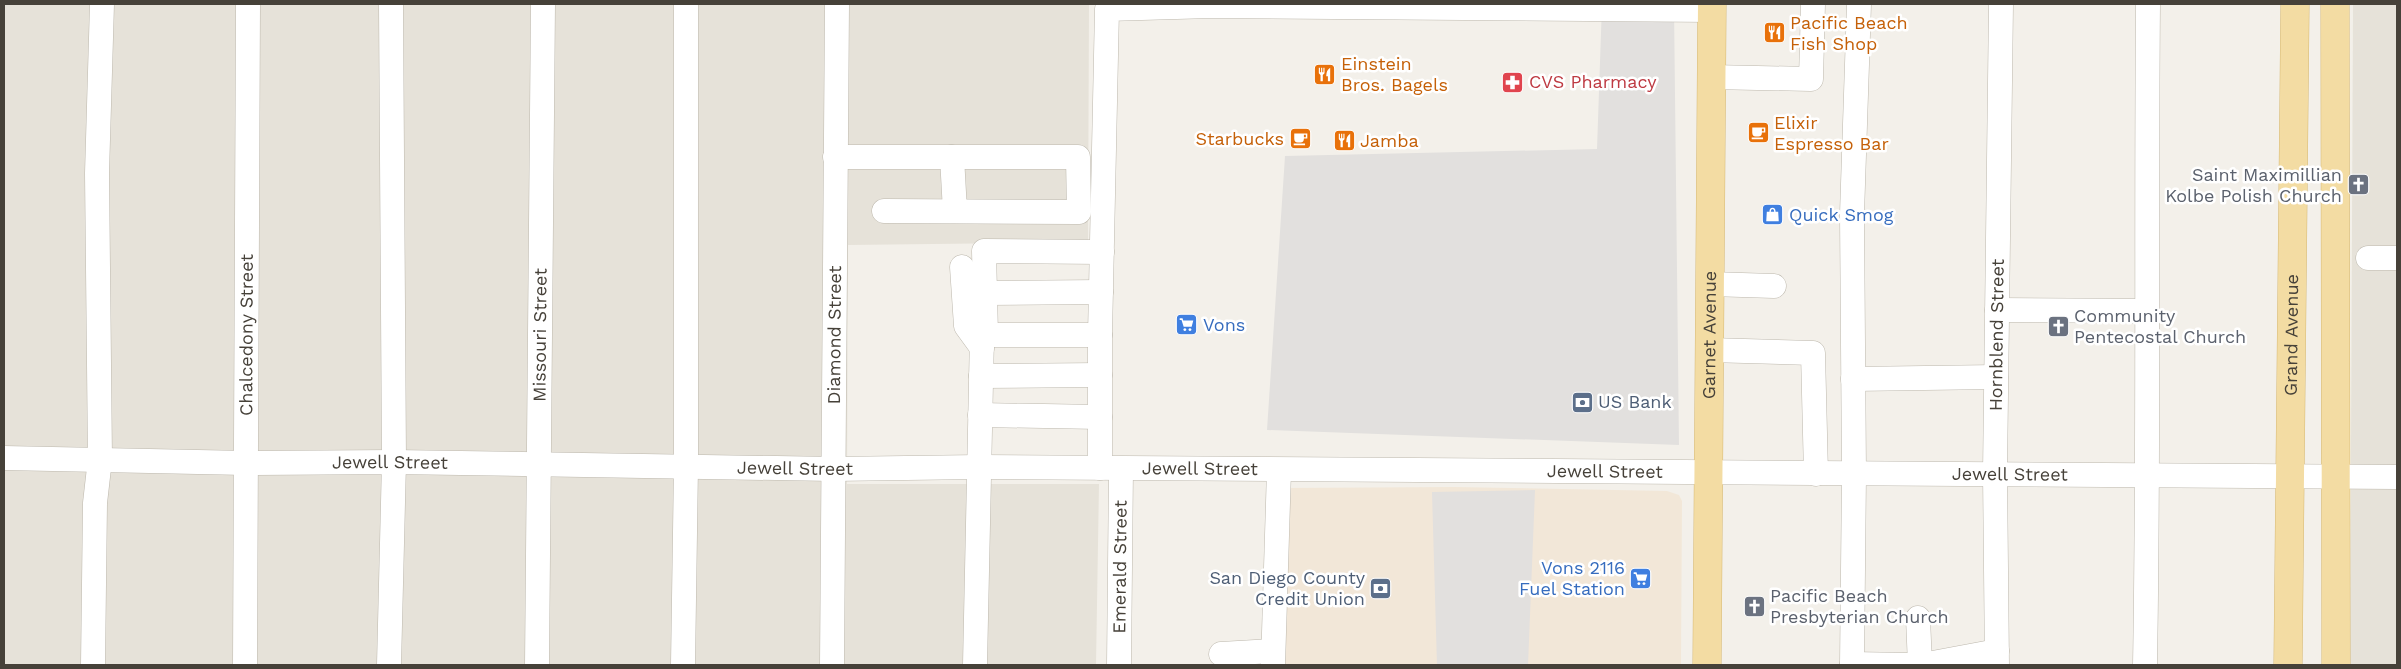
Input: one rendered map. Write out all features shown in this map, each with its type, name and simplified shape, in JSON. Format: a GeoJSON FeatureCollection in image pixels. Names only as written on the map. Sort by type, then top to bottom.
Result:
{"type":"FeatureCollection","features":[{"type":"Feature","properties":{"kind":"main road","name":"Grand Avenue"},"geometry":{"type":"LineString","coordinates":[[2288,665],[2295,4]]}},
{"type":"Feature","properties":{"kind":"main road"},"geometry":{"type":"LineString","coordinates":[[2336,4],[2336,665]]}},
{"type":"Feature","properties":{"kind":"main road","name":"Garnet Avenue"},"geometry":{"type":"LineString","coordinates":[[1707,665],[1712,7]]}},
{"type":"Feature","properties":{"kind":"street"},"geometry":{"type":"LineString","coordinates":[[93,665],[95,503],[100,459],[96,173],[102,4]]}},
{"type":"Feature","properties":{"kind":"street","name":"Chalcedony Street"},"geometry":{"type":"LineString","coordinates":[[245,665],[248,4]]}},
{"type":"Feature","properties":{"kind":"street"},"geometry":{"type":"LineString","coordinates":[[389,665],[394,462],[391,4]]}},
{"type":"Feature","properties":{"kind":"street","name":"Missouri Street"},"geometry":{"type":"LineString","coordinates":[[537,665],[543,4]]}},
{"type":"Feature","properties":{"kind":"street"},"geometry":{"type":"LineString","coordinates":[[683,665],[686,466],[686,4]]}},
{"type":"Feature","properties":{"kind":"street","name":"Diamond Street"},"geometry":{"type":"LineString","coordinates":[[832,665],[837,4]]}},
{"type":"Feature","properties":{"kind":"street"},"geometry":{"type":"LineString","coordinates":[[1711,77],[1811,79],[1813,4]]}},
{"type":"Feature","properties":{"kind":"street"},"geometry":{"type":"LineString","coordinates":[[1859,4],[1852,214],[1854,474],[1852,664],[1909,665]]}},
{"type":"Feature","properties":{"kind":"street","name":"Hornblend Street"},"geometry":{"type":"LineString","coordinates":[[1997,658],[1995,473],[2001,4]]}},
{"type":"Feature","properties":{"kind":"street"},"geometry":{"type":"LineString","coordinates":[[2145,665],[2148,476],[2148,4]]}},
{"type":"Feature","properties":{"kind":"street","name":"Emerald Street"},"geometry":{"type":"LineString","coordinates":[[1119,665],[1111,469],[1100,417],[1107,9],[1210,6],[1712,7]]}},
{"type":"Feature","properties":{"kind":"street"},"geometry":{"type":"LineString","coordinates":[[836,157],[1078,157],[1079,212],[884,211]]}},
{"type":"Feature","properties":{"kind":"street"},"geometry":{"type":"LineString","coordinates":[[952,157],[955,211]]}},
{"type":"Feature","properties":{"kind":"street"},"geometry":{"type":"LineString","coordinates":[[975,665],[981,376],[986,293],[984,251],[1102,252]]}},
{"type":"Feature","properties":{"kind":"street"},"geometry":{"type":"LineString","coordinates":[[2368,258],[2397,258]]}},
{"type":"Feature","properties":{"kind":"street"},"geometry":{"type":"LineString","coordinates":[[962,267],[966,326],[983,339],[1100,335]]}},
{"type":"Feature","properties":{"kind":"street"},"geometry":{"type":"LineString","coordinates":[[1710,284],[1774,286]]}},
{"type":"Feature","properties":{"kind":"street"},"geometry":{"type":"LineString","coordinates":[[986,293],[1101,292]]}},
{"type":"Feature","properties":{"kind":"street"},"geometry":{"type":"LineString","coordinates":[[1997,310],[2147,311]]}},
{"type":"Feature","properties":{"kind":"street"},"geometry":{"type":"LineString","coordinates":[[1709,350],[1813,354],[1816,474]]}},
{"type":"Feature","properties":{"kind":"street"},"geometry":{"type":"LineString","coordinates":[[981,376],[1100,375]]}},
{"type":"Feature","properties":{"kind":"street"},"geometry":{"type":"LineString","coordinates":[[1853,379],[1996,376]]}},
{"type":"Feature","properties":{"kind":"street"},"geometry":{"type":"LineString","coordinates":[[980,415],[1100,417]]}},
{"type":"Feature","properties":{"kind":"street","name":"Jewell Street"},"geometry":{"type":"LineString","coordinates":[[4,458],[246,463],[394,462],[833,469],[979,467],[2397,477]]}},
{"type":"Feature","properties":{"kind":"street"},"geometry":{"type":"LineString","coordinates":[[1221,654],[1273,658],[1278,470]]}},
{"type":"Feature","properties":{"kind":"street"},"geometry":{"type":"LineString","coordinates":[[1918,618],[1921,665],[1997,658]]}},
{"type":"Feature","properties":{"kind":"shaded area"},"geometry":{"type":"Polygon","coordinates":[[[4,4],[1089,4],[1088,242],[848,245],[847,484],[1099,484],[1096,665],[4,665],[4,4]]]}},
{"type":"Feature","properties":{"kind":"shaded area"},"geometry":{"type":"Polygon","coordinates":[[[1602,4],[1674,7],[1679,445],[1267,430],[1285,156],[1597,149],[1602,4]]]}},
{"type":"Feature","properties":{"kind":"shaded area"},"geometry":{"type":"Polygon","coordinates":[[[2353,4],[2397,4],[2397,665],[2350,665],[2353,4]]]}},
{"type":"Feature","properties":{"kind":"shaded area"},"geometry":{"type":"Polygon","coordinates":[[[1454,487],[1667,491],[1679,495],[1682,501],[1681,665],[1279,665],[1282,488],[1454,487]]]}},
{"type":"Feature","properties":{"kind":"shaded area"},"geometry":{"type":"Polygon","coordinates":[[[1535,490],[1528,665],[1437,665],[1432,492],[1535,490]]]}},
{"type":"Feature","properties":{"kind":"place","name":"Pacific Beach Fish Shop"},"geometry":{"type":"Point","coordinates":[1774,33]}},
{"type":"Feature","properties":{"kind":"place","name":"Einstein Bros. Bagels"},"geometry":{"type":"Point","coordinates":[1325,74]}},
{"type":"Feature","properties":{"kind":"place","name":"CVS Pharmacy"},"geometry":{"type":"Point","coordinates":[1513,82]}},
{"type":"Feature","properties":{"kind":"place","name":"Elixir Espresso Bar"},"geometry":{"type":"Point","coordinates":[1758,133]}},
{"type":"Feature","properties":{"kind":"place","name":"Starbucks"},"geometry":{"type":"Point","coordinates":[1300,139]}},
{"type":"Feature","properties":{"kind":"place","name":"Jamba"},"geometry":{"type":"Point","coordinates":[1344,141]}},
{"type":"Feature","properties":{"kind":"place","name":"Saint Maximillian Kolbe Polish Church"},"geometry":{"type":"Point","coordinates":[2358,185]}},
{"type":"Feature","properties":{"kind":"place","name":"Quick Smog"},"geometry":{"type":"Point","coordinates":[1773,215]}},
{"type":"Feature","properties":{"kind":"place","name":"Vons"},"geometry":{"type":"Point","coordinates":[1187,325]}},
{"type":"Feature","properties":{"kind":"place","name":"Community Pentecostal Church"},"geometry":{"type":"Point","coordinates":[2058,326]}},
{"type":"Feature","properties":{"kind":"place","name":"US Bank"},"geometry":{"type":"Point","coordinates":[1582,402]}},
{"type":"Feature","properties":{"kind":"place","name":"Vons 2116 Fuel Station"},"geometry":{"type":"Point","coordinates":[1641,578]}},
{"type":"Feature","properties":{"kind":"place","name":"San Diego County Credit Union"},"geometry":{"type":"Point","coordinates":[1381,588]}},
{"type":"Feature","properties":{"kind":"place","name":"Pacific Beach Presbyterian Church"},"geometry":{"type":"Point","coordinates":[1754,606]}}]}
